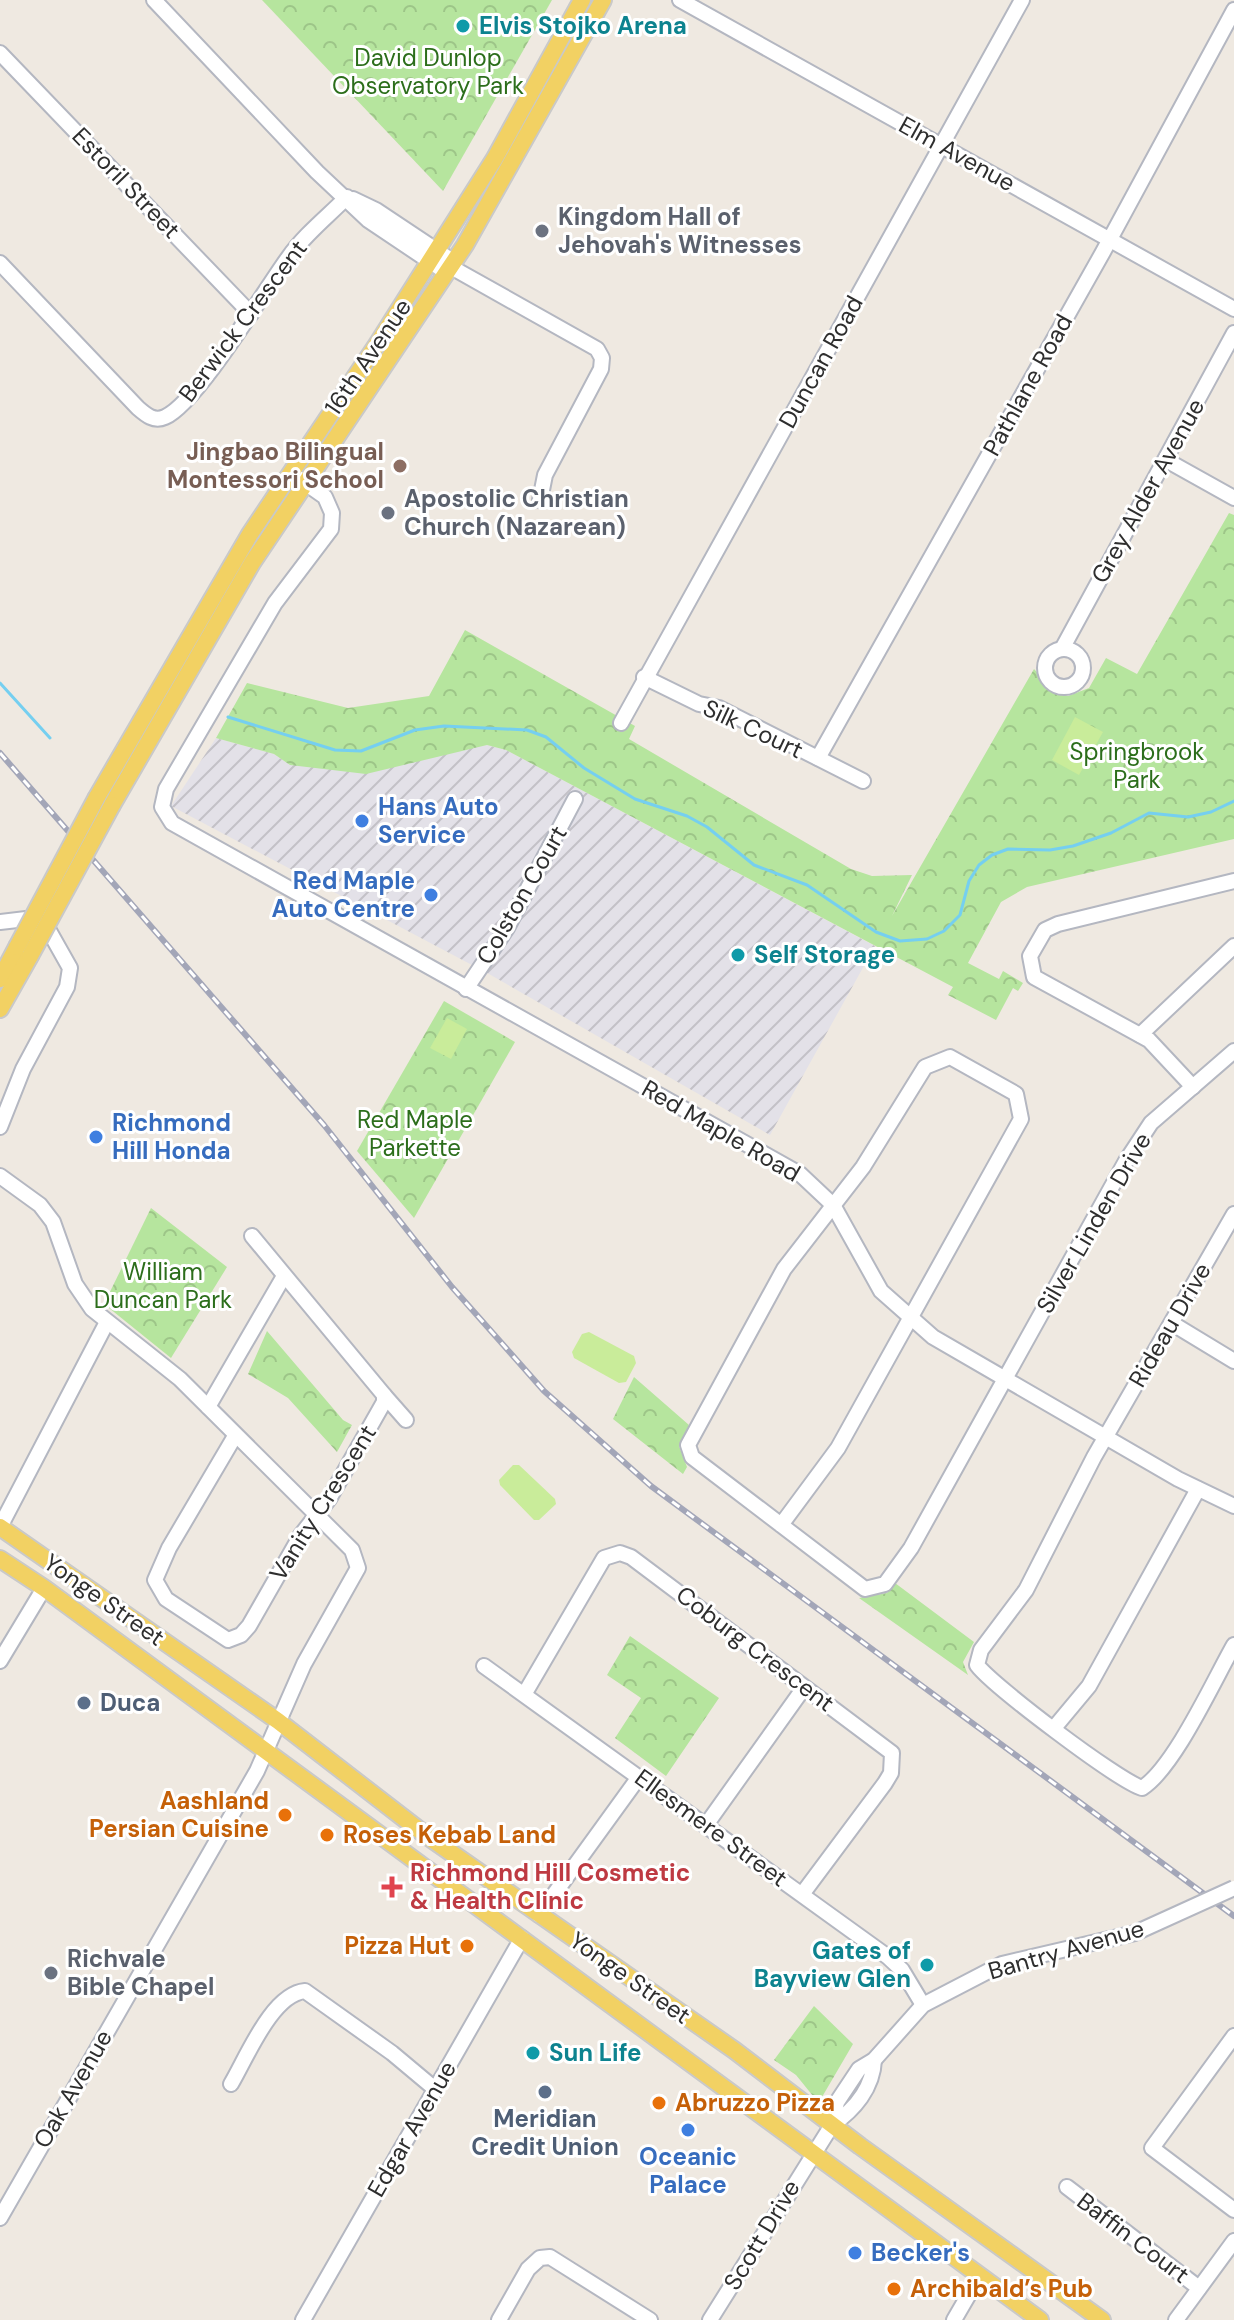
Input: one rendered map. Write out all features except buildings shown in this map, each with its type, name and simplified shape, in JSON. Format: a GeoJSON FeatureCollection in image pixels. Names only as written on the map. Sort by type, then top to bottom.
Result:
{"type":"FeatureCollection","features":[{"type":"Feature","properties":{"kind":"main road","name":"16th Avenue"},"geometry":{"type":"LineString","coordinates":[[0,1009],[23,952],[236,556],[434,256],[513,126],[582,0]]}},
{"type":"Feature","properties":{"kind":"main road","name":"16th Avenue"},"geometry":{"type":"LineString","coordinates":[[104,801],[306,483],[451,267],[510,170],[603,0]]}},
{"type":"Feature","properties":{"kind":"main road","name":"16th Avenue"},"geometry":{"type":"LineString","coordinates":[[0,979],[23,952]]}},
{"type":"Feature","properties":{"kind":"main road","name":"Yonge Street"},"geometry":{"type":"LineString","coordinates":[[0,1527],[278,1721],[423,1833],[734,2050],[832,2125],[1102,2320]]}},
{"type":"Feature","properties":{"kind":"main road","name":"Yonge Street"},"geometry":{"type":"LineString","coordinates":[[0,1559],[44,1588],[814,2151],[1040,2320]]}},
{"type":"Feature","properties":{"kind":"street"},"geometry":{"type":"LineString","coordinates":[[154,0],[317,172],[368,220],[597,349],[602,358],[601,369],[545,475],[540,500]]}},
{"type":"Feature","properties":{"kind":"street","name":"Elm Avenue"},"geometry":{"type":"LineString","coordinates":[[680,0],[1234,309]]}},
{"type":"Feature","properties":{"kind":"street","name":"Duncan Road"},"geometry":{"type":"LineString","coordinates":[[621,723],[1022,0]]}},
{"type":"Feature","properties":{"kind":"street","name":"Pathlane Road"},"geometry":{"type":"LineString","coordinates":[[818,758],[1110,238],[1234,10]]}},
{"type":"Feature","properties":{"kind":"street","name":"Estoril Street"},"geometry":{"type":"LineString","coordinates":[[0,53],[251,314]]}},
{"type":"Feature","properties":{"kind":"street","name":"Berwick Crescent"},"geometry":{"type":"LineString","coordinates":[[0,263],[150,418],[160,419],[171,414],[195,389],[289,257],[347,197]]}},
{"type":"Feature","properties":{"kind":"street","name":"Grey Alder Avenue"},"geometry":{"type":"LineString","coordinates":[[1062,649],[1234,333]]}},
{"type":"Feature","properties":{"kind":"street"},"geometry":{"type":"LineString","coordinates":[[1166,460],[1234,498]]}},
{"type":"Feature","properties":{"kind":"street"},"geometry":{"type":"LineString","coordinates":[[290,473],[306,483]]}},
{"type":"Feature","properties":{"kind":"street","name":"Red Maple Road"},"geometry":{"type":"LineString","coordinates":[[306,483],[325,497],[332,513],[331,529],[255,634],[166,789],[162,807],[172,823],[800,1174],[833,1205],[868,1272],[908,1317],[933,1337],[1198,1489],[1234,1506]]}},
{"type":"Feature","properties":{"kind":"street","name":"Silk Court"},"geometry":{"type":"LineString","coordinates":[[644,677],[699,704],[719,708],[863,781]]}},
{"type":"Feature","properties":{"kind":"street","name":"Colston Court"},"geometry":{"type":"LineString","coordinates":[[466,989],[507,928],[575,799]]}},
{"type":"Feature","properties":{"kind":"street"},"geometry":{"type":"LineString","coordinates":[[1193,1087],[1163,1052],[1140,1035],[1034,977],[1030,956],[1045,930],[1058,924],[1234,881]]}},
{"type":"Feature","properties":{"kind":"street"},"geometry":{"type":"LineString","coordinates":[[0,922],[26,919],[48,929],[70,968],[67,987],[23,1069],[0,1127]]}},
{"type":"Feature","properties":{"kind":"street"},"geometry":{"type":"LineString","coordinates":[[1140,1035],[1234,946]]}},
{"type":"Feature","properties":{"kind":"street","name":"Silver Linden Drive"},"geometry":{"type":"LineString","coordinates":[[781,1525],[860,1586],[875,1589],[885,1584],[911,1548],[1008,1378],[1126,1161],[1151,1123],[1234,1051]]}},
{"type":"Feature","properties":{"kind":"street"},"geometry":{"type":"LineString","coordinates":[[950,1057],[1016,1094],[1021,1119],[908,1317],[838,1448],[781,1525],[692,1457],[688,1445],[784,1269],[863,1167],[925,1067],[950,1057]]}},
{"type":"Feature","properties":{"kind":"street","name":"Oak Avenue"},"geometry":{"type":"LineString","coordinates":[[0,1176],[40,1205],[53,1222],[81,1296],[107,1322],[161,1361],[208,1407],[352,1550],[358,1568],[304,1664],[267,1751],[0,2218]]}},
{"type":"Feature","properties":{"kind":"street","name":"Rideau Drive"},"geometry":{"type":"LineString","coordinates":[[1054,1728],[986,1677],[977,1665],[981,1650],[1026,1590],[1106,1436],[1234,1214]]}},
{"type":"Feature","properties":{"kind":"street","name":"Vanity Crescent"},"geometry":{"type":"LineString","coordinates":[[235,1436],[155,1580],[158,1590],[166,1599],[220,1637],[236,1639],[249,1626],[367,1434],[384,1395],[252,1236]]}},
{"type":"Feature","properties":{"kind":"street"},"geometry":{"type":"LineString","coordinates":[[208,1407],[284,1276]]}},
{"type":"Feature","properties":{"kind":"street"},"geometry":{"type":"LineString","coordinates":[[0,1527],[107,1322]]}},
{"type":"Feature","properties":{"kind":"street"},"geometry":{"type":"LineString","coordinates":[[1173,1324],[1234,1361]]}},
{"type":"Feature","properties":{"kind":"street"},"geometry":{"type":"LineString","coordinates":[[384,1395],[406,1420]]}},
{"type":"Feature","properties":{"kind":"street"},"geometry":{"type":"LineString","coordinates":[[1198,1489],[1089,1686],[1054,1728],[1142,1788],[1154,1780],[1234,1645]]}},
{"type":"Feature","properties":{"kind":"street","name":"Coburg Crescent"},"geometry":{"type":"LineString","coordinates":[[525,1693],[593,1573],[609,1553],[631,1557],[892,1753],[893,1762],[885,1783],[803,1893]]}},
{"type":"Feature","properties":{"kind":"street"},"geometry":{"type":"LineString","coordinates":[[0,1661],[44,1588]]}},
{"type":"Feature","properties":{"kind":"street","name":"Ellesmere Street"},"geometry":{"type":"LineString","coordinates":[[484,1666],[803,1893],[902,1970],[923,2005]]}},
{"type":"Feature","properties":{"kind":"street"},"geometry":{"type":"LineString","coordinates":[[706,1825],[803,1689]]}},
{"type":"Feature","properties":{"kind":"street"},"geometry":{"type":"LineString","coordinates":[[539,1915],[639,1777]]}},
{"type":"Feature","properties":{"kind":"street","name":"Bantry Avenue"},"geometry":{"type":"LineString","coordinates":[[814,2151],[832,2125],[851,2112],[873,2076],[874,2060],[923,2005],[1002,1964],[1135,1933],[1234,1888]]}},
{"type":"Feature","properties":{"kind":"street","name":"Edgar Avenue"},"geometry":{"type":"LineString","coordinates":[[303,2320],[522,1938]]}},
{"type":"Feature","properties":{"kind":"street"},"geometry":{"type":"LineString","coordinates":[[231,2084],[278,2004],[294,1992],[305,1991],[392,2053],[435,2089]]}},
{"type":"Feature","properties":{"kind":"street"},"geometry":{"type":"LineString","coordinates":[[1234,2036],[1152,2148],[1234,2210]]}},
{"type":"Feature","properties":{"kind":"street","name":"Scott Drive"},"geometry":{"type":"LineString","coordinates":[[710,2320],[814,2151]]}},
{"type":"Feature","properties":{"kind":"street","name":"Baffin Court"},"geometry":{"type":"LineString","coordinates":[[1067,2187],[1199,2288]]}},
{"type":"Feature","properties":{"kind":"street"},"geometry":{"type":"LineString","coordinates":[[1176,2320],[1234,2241]]}},
{"type":"Feature","properties":{"kind":"street"},"geometry":{"type":"LineString","coordinates":[[499,2320],[528,2269],[540,2258],[550,2257],[650,2320]]}},
{"type":"Feature","properties":{"kind":"street"},"geometry":{"type":"LineString","coordinates":[[954,2320],[979,2277]]}},
{"type":"Feature","properties":{"kind":"shaded area"},"geometry":{"type":"Polygon","coordinates":[[[216,738],[274,754],[290,765],[446,753],[487,745],[506,750],[875,946],[770,1135],[489,974],[171,806],[216,738]]]}},
{"type":"Feature","properties":{"kind":"green space","name":"David Dunlop Observatory Park"},"geometry":{"type":"Polygon","coordinates":[[[262,0],[552,0],[443,191],[262,0]]]}},
{"type":"Feature","properties":{"kind":"green space","name":"Springbrook Park"},"geometry":{"type":"Polygon","coordinates":[[[1229,513],[1234,515],[1234,839],[1027,887],[1001,902],[968,963],[999,979],[1003,971],[1023,983],[1018,991],[1013,988],[996,1020],[948,995],[953,987],[506,750],[487,745],[366,774],[290,765],[274,754],[216,738],[247,683],[348,708],[429,696],[465,630],[635,726],[629,739],[851,869],[872,876],[912,875],[892,916],[1034,669],[1054,690],[1068,696],[1089,688],[1106,658],[1137,674],[1229,513]]]}},
{"type":"Feature","properties":{"kind":"green space"},"geometry":{"type":"Polygon","coordinates":[[[1075,717],[1103,732],[1079,775],[1052,760],[1075,717]]]}},
{"type":"Feature","properties":{"kind":"green space","name":"Red Maple Parkette"},"geometry":{"type":"Polygon","coordinates":[[[444,1001],[515,1042],[414,1218],[357,1151],[444,1001]]]}},
{"type":"Feature","properties":{"kind":"green space"},"geometry":{"type":"Polygon","coordinates":[[[447,1018],[467,1029],[451,1059],[430,1048],[447,1018]]]}},
{"type":"Feature","properties":{"kind":"green space","name":"William Duncan Park"},"geometry":{"type":"Polygon","coordinates":[[[151,1208],[227,1267],[171,1358],[104,1304],[151,1208]]]}},
{"type":"Feature","properties":{"kind":"green space"},"geometry":{"type":"Polygon","coordinates":[[[267,1331],[343,1420],[352,1425],[337,1452],[288,1398],[248,1374],[267,1331]]]}},
{"type":"Feature","properties":{"kind":"green space"},"geometry":{"type":"Polygon","coordinates":[[[589,1332],[634,1356],[636,1363],[626,1382],[619,1383],[574,1358],[572,1352],[582,1334],[589,1332]]]}},
{"type":"Feature","properties":{"kind":"green space"},"geometry":{"type":"Polygon","coordinates":[[[634,1377],[689,1425],[679,1446],[687,1467],[683,1474],[613,1419],[634,1377]]]}},
{"type":"Feature","properties":{"kind":"green space"},"geometry":{"type":"Polygon","coordinates":[[[513,1465],[519,1465],[555,1499],[556,1504],[539,1520],[534,1520],[500,1485],[499,1480],[513,1465]]]}},
{"type":"Feature","properties":{"kind":"green space"},"geometry":{"type":"Polygon","coordinates":[[[895,1583],[974,1642],[963,1662],[968,1675],[859,1598],[887,1593],[895,1583]]]}},
{"type":"Feature","properties":{"kind":"green space"},"geometry":{"type":"Polygon","coordinates":[[[630,1636],[719,1698],[666,1776],[615,1738],[641,1698],[607,1675],[630,1636]]]}},
{"type":"Feature","properties":{"kind":"green space"},"geometry":{"type":"Polygon","coordinates":[[[814,2006],[853,2044],[822,2097],[813,2096],[796,2075],[774,2060],[814,2006]]]}},
{"type":"Feature","properties":{"kind":"waterway"},"geometry":{"type":"LineString","coordinates":[[0,683],[50,738]]}},
{"type":"Feature","properties":{"kind":"waterway"},"geometry":{"type":"LineString","coordinates":[[228,717],[335,750],[361,751],[415,730],[444,726],[527,730],[546,737],[584,768],[635,799],[687,816],[707,827],[754,865],[807,885],[876,932],[900,941],[927,939],[944,931],[960,915],[969,881],[979,865],[992,855],[1008,849],[1050,850],[1073,846],[1111,833],[1149,813],[1188,817],[1211,812],[1234,801]]}},
{"type":"Feature","properties":{"kind":"railway"},"geometry":{"type":"LineString","coordinates":[[0,753],[324,1125],[452,1287],[544,1391],[651,1486],[1234,1916]]}},
{"type":"Feature","properties":{"kind":"place","name":"Elvis Stojko Arena"},"geometry":{"type":"Point","coordinates":[463,26]}},
{"type":"Feature","properties":{"kind":"place","name":"Kingdom Hall of Jehovah's Witnesses"},"geometry":{"type":"Point","coordinates":[542,231]}},
{"type":"Feature","properties":{"kind":"place","name":"Jingbao Bilingual Montessori School"},"geometry":{"type":"Point","coordinates":[400,466]}},
{"type":"Feature","properties":{"kind":"place","name":"Apostolic Christian Church (Nazarean)"},"geometry":{"type":"Point","coordinates":[388,513]}},
{"type":"Feature","properties":{"kind":"place","name":"Hans Auto Service"},"geometry":{"type":"Point","coordinates":[362,821]}},
{"type":"Feature","properties":{"kind":"place","name":"Red Maple Auto Centre"},"geometry":{"type":"Point","coordinates":[431,895]}},
{"type":"Feature","properties":{"kind":"place","name":"Self Storage"},"geometry":{"type":"Point","coordinates":[738,955]}},
{"type":"Feature","properties":{"kind":"place","name":"Richmond Hill Honda"},"geometry":{"type":"Point","coordinates":[96,1137]}},
{"type":"Feature","properties":{"kind":"place","name":"Duca"},"geometry":{"type":"Point","coordinates":[84,1703]}},
{"type":"Feature","properties":{"kind":"place","name":"Aashland Persian Cuisine"},"geometry":{"type":"Point","coordinates":[285,1815]}},
{"type":"Feature","properties":{"kind":"place","name":"Roses Kebab Land"},"geometry":{"type":"Point","coordinates":[327,1835]}},
{"type":"Feature","properties":{"kind":"place","name":"Richmond Hill Cosmetic & Health Clinic"},"geometry":{"type":"Point","coordinates":[392,1887]}},
{"type":"Feature","properties":{"kind":"place","name":"Pizza Hut"},"geometry":{"type":"Point","coordinates":[467,1946]}},
{"type":"Feature","properties":{"kind":"place","name":"Gates of Bayview Glen"},"geometry":{"type":"Point","coordinates":[927,1965]}},
{"type":"Feature","properties":{"kind":"place","name":"Richvale Bible Chapel"},"geometry":{"type":"Point","coordinates":[51,1973]}},
{"type":"Feature","properties":{"kind":"place","name":"Sun Life"},"geometry":{"type":"Point","coordinates":[533,2053]}},
{"type":"Feature","properties":{"kind":"place","name":"Meridian Credit Union"},"geometry":{"type":"Point","coordinates":[545,2092]}},
{"type":"Feature","properties":{"kind":"place","name":"Abruzzo Pizza"},"geometry":{"type":"Point","coordinates":[659,2103]}},
{"type":"Feature","properties":{"kind":"place","name":"Oceanic Palace"},"geometry":{"type":"Point","coordinates":[688,2130]}},
{"type":"Feature","properties":{"kind":"place","name":"Becker's"},"geometry":{"type":"Point","coordinates":[855,2253]}},
{"type":"Feature","properties":{"kind":"place","name":"Archibald’s Pub"},"geometry":{"type":"Point","coordinates":[894,2289]}}]}
